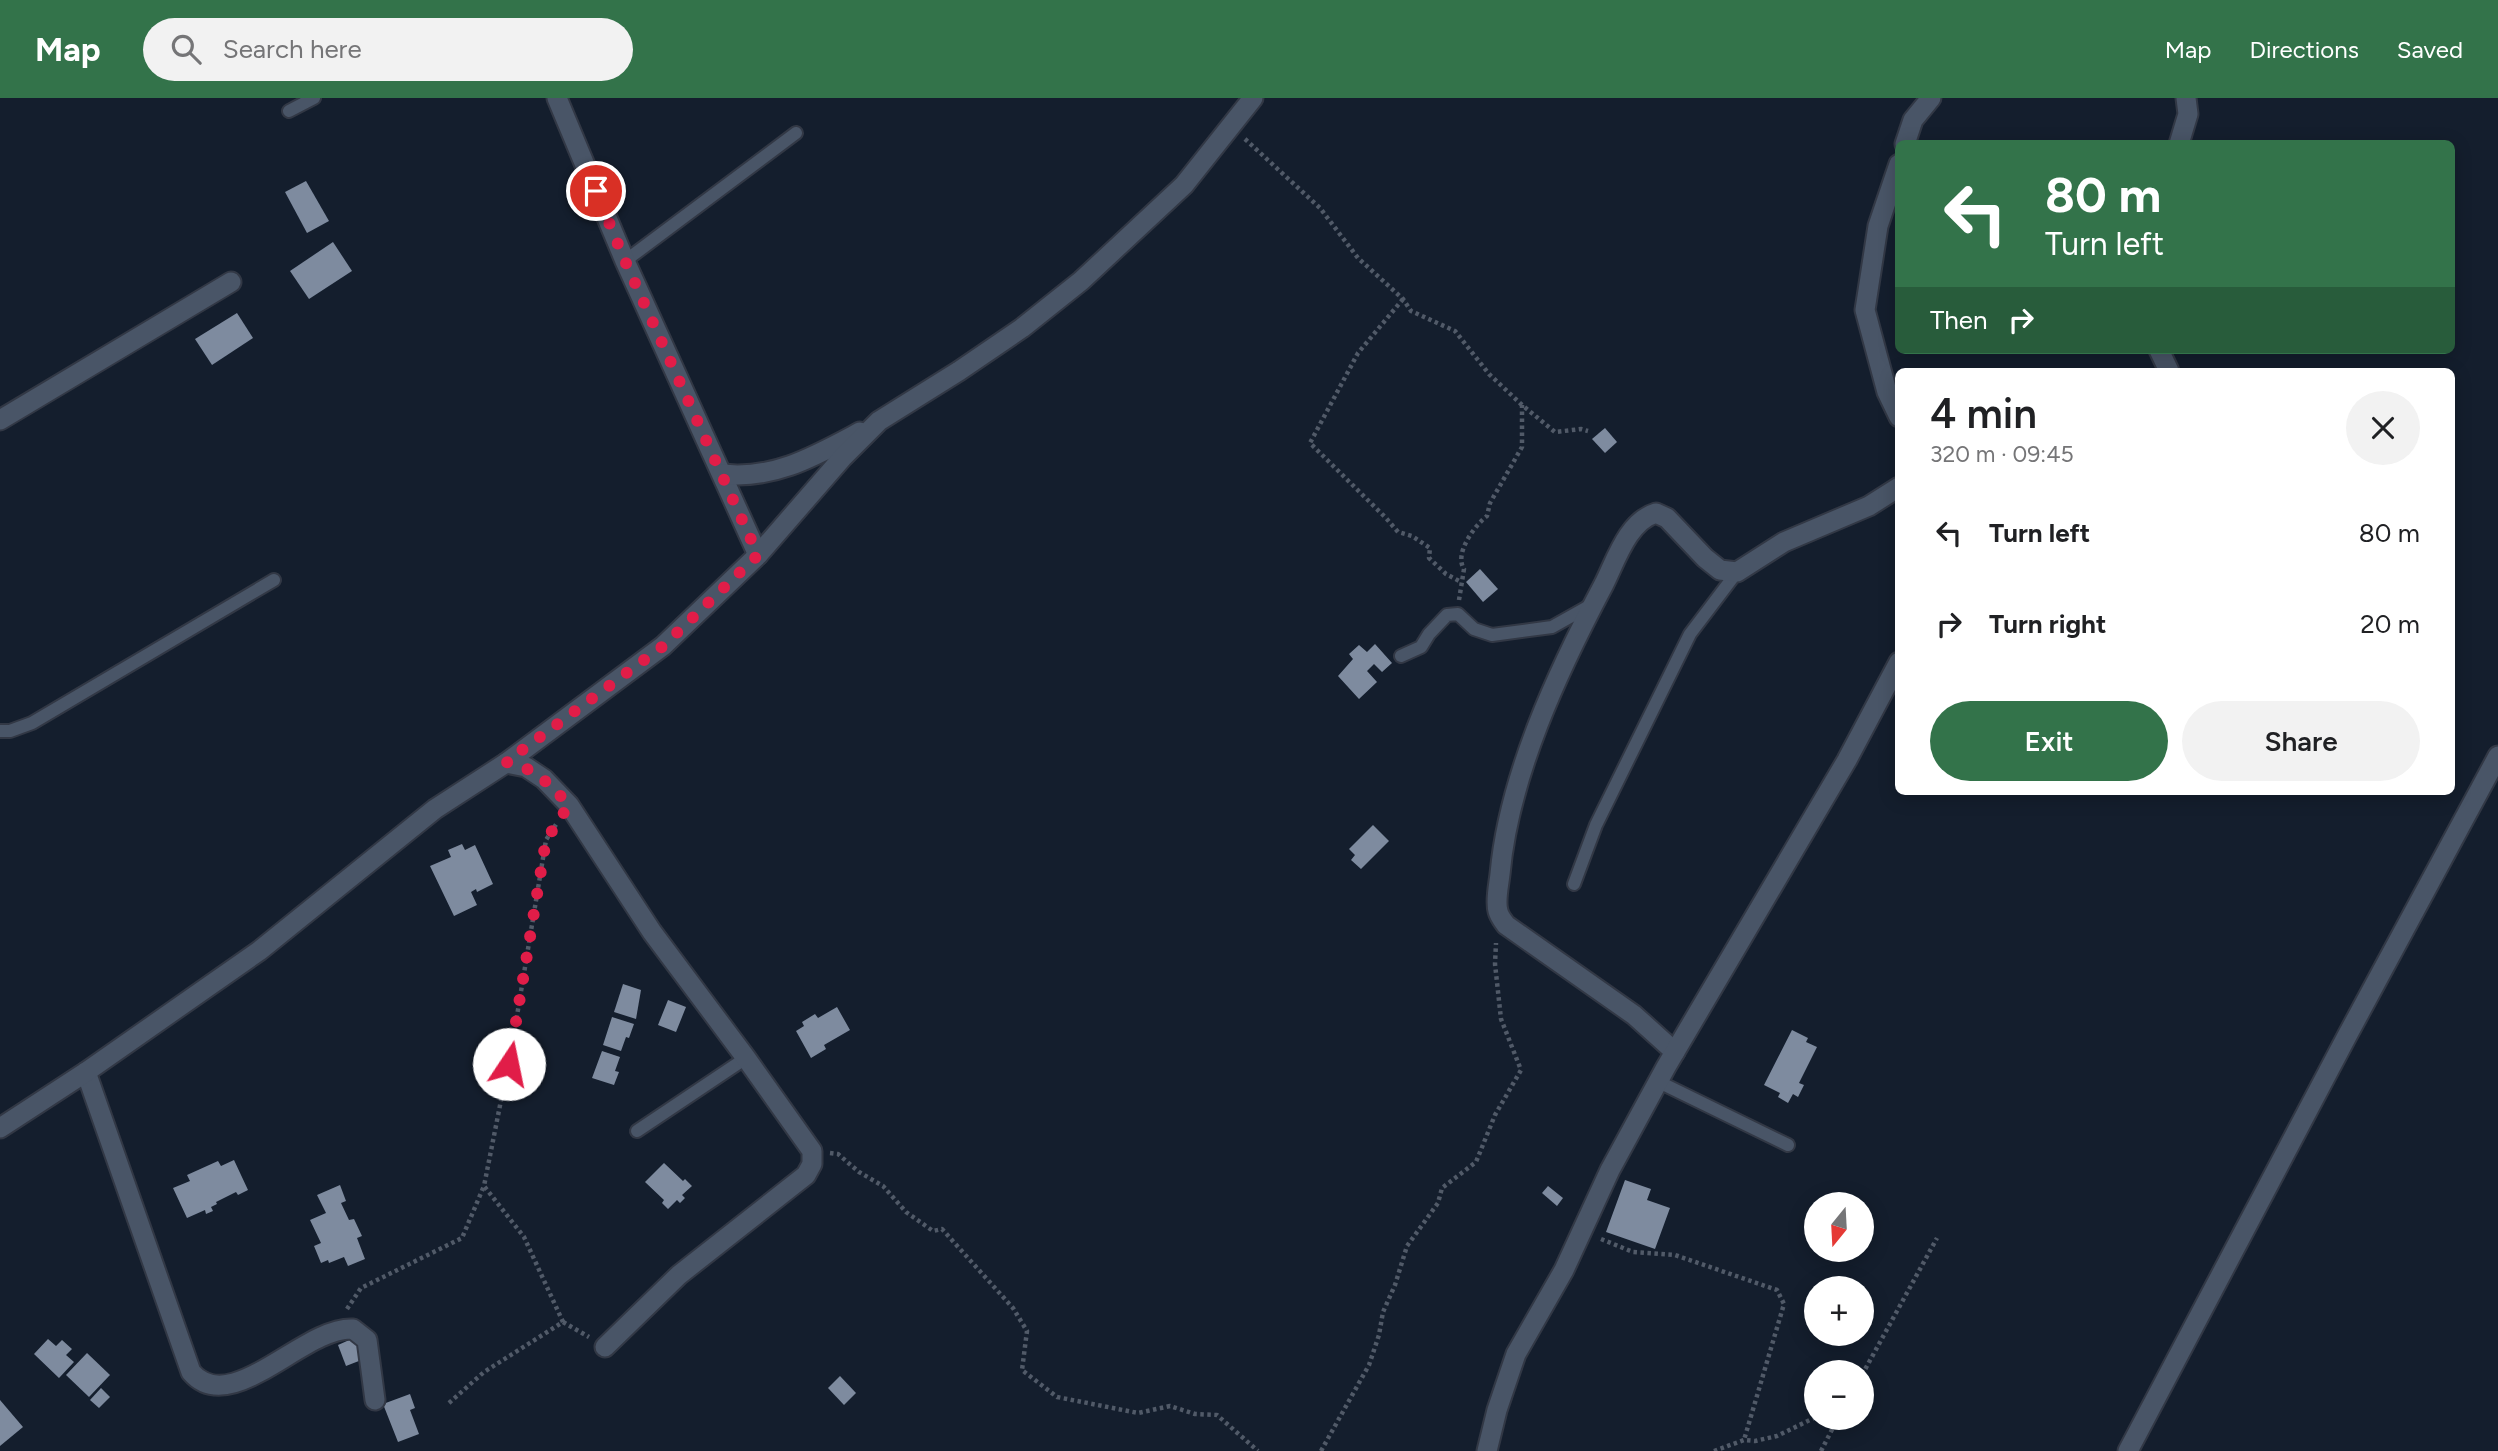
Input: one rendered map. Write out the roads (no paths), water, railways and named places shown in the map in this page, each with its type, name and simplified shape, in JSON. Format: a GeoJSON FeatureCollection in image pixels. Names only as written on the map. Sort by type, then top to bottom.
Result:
{"type":"FeatureCollection","features":[{"type":"Feature","properties":{"kind":"street"},"geometry":{"type":"LineString","coordinates":[[557,98],[625,261],[758,555]]}},
{"type":"Feature","properties":{"kind":"street"},"geometry":{"type":"LineString","coordinates":[[722,474],[746,477],[768,474],[834,446],[879,421],[990,349],[1081,281],[1185,185],[1253,98]]}},
{"type":"Feature","properties":{"kind":"street"},"geometry":{"type":"LineString","coordinates":[[1906,140],[1913,120],[1931,98]]}},
{"type":"Feature","properties":{"kind":"street"},"geometry":{"type":"LineString","coordinates":[[2180,140],[2188,114],[2186,98]]}},
{"type":"Feature","properties":{"kind":"street"},"geometry":{"type":"LineString","coordinates":[[1895,176],[1878,226],[1865,310],[1887,392],[1895,409]]}},
{"type":"Feature","properties":{"kind":"street"},"geometry":{"type":"LineString","coordinates":[[0,420],[231,282]]}},
{"type":"Feature","properties":{"kind":"street"},"geometry":{"type":"LineString","coordinates":[[0,1128],[86,1072],[259,951],[435,809],[506,762],[663,646],[758,555],[843,457],[879,421]]}},
{"type":"Feature","properties":{"kind":"street"},"geometry":{"type":"LineString","coordinates":[[1675,1052],[1634,1015],[1506,925],[1497,910],[1501,864],[1510,813],[1544,707],[1593,604],[1634,527],[1644,516],[1656,513],[1667,518],[1720,570],[1737,572],[1784,542],[1869,506],[1895,490]]}},
{"type":"Feature","properties":{"kind":"street"},"geometry":{"type":"LineString","coordinates":[[1487,1451],[1497,1410],[1516,1354],[1564,1270],[1610,1170],[1675,1052],[1809,827],[1895,669]]}},
{"type":"Feature","properties":{"kind":"street"},"geometry":{"type":"LineString","coordinates":[[2128,1451],[2498,756]]}},
{"type":"Feature","properties":{"kind":"street"},"geometry":{"type":"LineString","coordinates":[[506,762],[526,767],[544,779],[569,805],[652,932],[812,1151],[812,1164],[806,1175],[679,1275],[605,1347]]}},
{"type":"Feature","properties":{"kind":"street"},"geometry":{"type":"LineString","coordinates":[[86,1072],[191,1372],[197,1380],[212,1387],[230,1385],[249,1378],[303,1345],[333,1331],[353,1329],[367,1340],[375,1400]]}},
{"type":"Feature","properties":{"kind":"lane"},"geometry":{"type":"LineString","coordinates":[[289,111],[314,98]]}},
{"type":"Feature","properties":{"kind":"lane"},"geometry":{"type":"LineString","coordinates":[[625,261],[796,133]]}},
{"type":"Feature","properties":{"kind":"lane"},"geometry":{"type":"LineString","coordinates":[[1574,884],[1596,825],[1690,634],[1737,572]]}},
{"type":"Feature","properties":{"kind":"lane"},"geometry":{"type":"LineString","coordinates":[[0,731],[10,731],[32,723],[274,580]]}},
{"type":"Feature","properties":{"kind":"lane"},"geometry":{"type":"LineString","coordinates":[[1401,656],[1421,647],[1447,615],[1458,614],[1474,629],[1492,635],[1552,626],[1593,604]]}},
{"type":"Feature","properties":{"kind":"lane"},"geometry":{"type":"LineString","coordinates":[[636,1131],[746,1058]]}},
{"type":"Feature","properties":{"kind":"lane"},"geometry":{"type":"LineString","coordinates":[[1658,1082],[1788,1145]]}}]}
